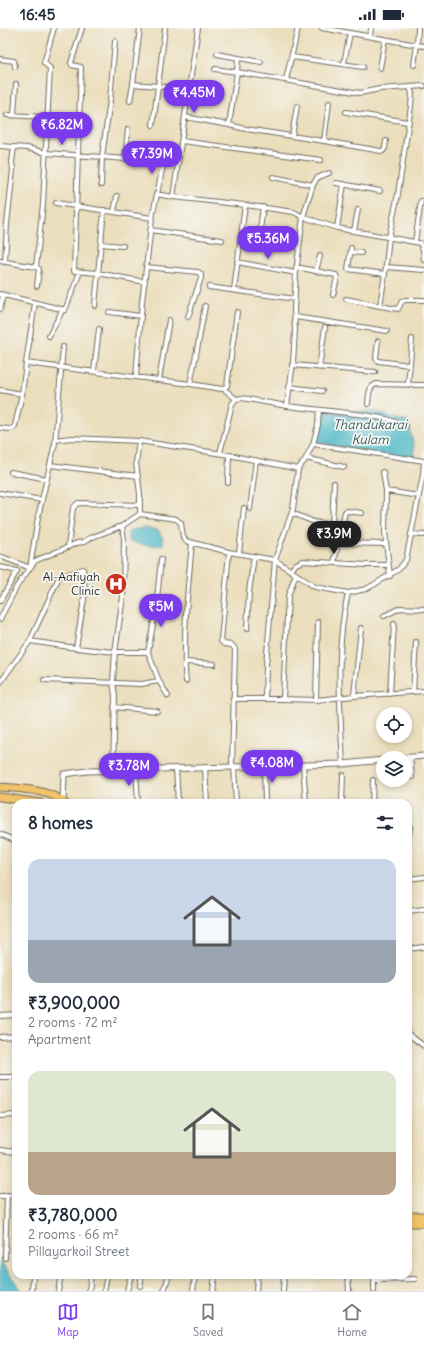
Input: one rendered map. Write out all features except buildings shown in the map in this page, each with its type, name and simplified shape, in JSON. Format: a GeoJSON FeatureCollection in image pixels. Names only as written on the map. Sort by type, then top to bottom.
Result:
{"type":"FeatureCollection","features":[{"type":"Feature","properties":{"kind":"main road"},"geometry":{"type":"LineString","coordinates":[[0,787],[39,791],[60,799]]}},
{"type":"Feature","properties":{"kind":"main road"},"geometry":{"type":"LineString","coordinates":[[0,797],[14,799]]}},
{"type":"Feature","properties":{"kind":"main road"},"geometry":{"type":"LineString","coordinates":[[412,1216],[424,1216]]}},
{"type":"Feature","properties":{"kind":"main road"},"geometry":{"type":"LineString","coordinates":[[412,1223],[424,1223]]}},
{"type":"Feature","properties":{"kind":"street"},"geometry":{"type":"LineString","coordinates":[[37,286],[39,269],[36,267],[43,204],[50,68],[44,63],[54,28]]}},
{"type":"Feature","properties":{"kind":"street"},"geometry":{"type":"LineString","coordinates":[[82,28],[71,63],[81,66],[74,271],[98,273],[145,282]]}},
{"type":"Feature","properties":{"kind":"street"},"geometry":{"type":"LineString","coordinates":[[130,101],[140,28]]}},
{"type":"Feature","properties":{"kind":"street"},"geometry":{"type":"LineString","coordinates":[[153,125],[166,28]]}},
{"type":"Feature","properties":{"kind":"street"},"geometry":{"type":"LineString","coordinates":[[173,197],[198,28]]}},
{"type":"Feature","properties":{"kind":"street"},"geometry":{"type":"LineString","coordinates":[[286,80],[298,28]]}},
{"type":"Feature","properties":{"kind":"street"},"geometry":{"type":"LineString","coordinates":[[322,28],[424,46]]}},
{"type":"Feature","properties":{"kind":"street"},"geometry":{"type":"LineString","coordinates":[[370,28],[370,36]]}},
{"type":"Feature","properties":{"kind":"street"},"geometry":{"type":"LineString","coordinates":[[414,65],[418,28]]}},
{"type":"Feature","properties":{"kind":"street"},"geometry":{"type":"LineString","coordinates":[[344,63],[350,33]]}},
{"type":"Feature","properties":{"kind":"street"},"geometry":{"type":"LineString","coordinates":[[380,68],[385,39]]}},
{"type":"Feature","properties":{"kind":"street"},"geometry":{"type":"LineString","coordinates":[[101,185],[102,157],[110,100],[115,41]]}},
{"type":"Feature","properties":{"kind":"street"},"geometry":{"type":"LineString","coordinates":[[217,54],[261,62]]}},
{"type":"Feature","properties":{"kind":"street"},"geometry":{"type":"LineString","coordinates":[[292,57],[344,63],[363,67]]}},
{"type":"Feature","properties":{"kind":"street"},"geometry":{"type":"LineString","coordinates":[[229,125],[238,58]]}},
{"type":"Feature","properties":{"kind":"street"},"geometry":{"type":"LineString","coordinates":[[0,60],[14,62],[15,67]]}},
{"type":"Feature","properties":{"kind":"street"},"geometry":{"type":"LineString","coordinates":[[216,69],[360,93],[380,89],[424,86]]}},
{"type":"Feature","properties":{"kind":"street"},"geometry":{"type":"LineString","coordinates":[[14,115],[16,84]]}},
{"type":"Feature","properties":{"kind":"street"},"geometry":{"type":"LineString","coordinates":[[133,84],[189,90]]}},
{"type":"Feature","properties":{"kind":"street"},"geometry":{"type":"LineString","coordinates":[[380,306],[389,237],[398,194],[411,106],[412,94],[410,87]]}},
{"type":"Feature","properties":{"kind":"street"},"geometry":{"type":"LineString","coordinates":[[324,141],[329,103]]}},
{"type":"Feature","properties":{"kind":"street"},"geometry":{"type":"LineString","coordinates":[[292,136],[297,106]]}},
{"type":"Feature","properties":{"kind":"street"},"geometry":{"type":"LineString","coordinates":[[346,112],[408,122]]}},
{"type":"Feature","properties":{"kind":"street"},"geometry":{"type":"LineString","coordinates":[[7,115],[48,117]]}},
{"type":"Feature","properties":{"kind":"street"},"geometry":{"type":"LineString","coordinates":[[185,117],[246,129],[381,151],[385,148],[386,141]]}},
{"type":"Feature","properties":{"kind":"street"},"geometry":{"type":"LineString","coordinates":[[0,146],[27,148],[46,153],[125,159],[128,130]]}},
{"type":"Feature","properties":{"kind":"street"},"geometry":{"type":"LineString","coordinates":[[182,141],[321,160]]}},
{"type":"Feature","properties":{"kind":"street"},"geometry":{"type":"LineString","coordinates":[[5,262],[14,147]]}},
{"type":"Feature","properties":{"kind":"street"},"geometry":{"type":"LineString","coordinates":[[136,377],[150,230],[156,194],[164,161]]}},
{"type":"Feature","properties":{"kind":"street"},"geometry":{"type":"LineString","coordinates":[[287,406],[295,330],[296,267],[303,217],[313,185],[317,178],[329,173]]}},
{"type":"Feature","properties":{"kind":"street"},"geometry":{"type":"LineString","coordinates":[[273,177],[313,185]]}},
{"type":"Feature","properties":{"kind":"street"},"geometry":{"type":"LineString","coordinates":[[336,183],[380,191]]}},
{"type":"Feature","properties":{"kind":"street"},"geometry":{"type":"LineString","coordinates":[[337,228],[344,184]]}},
{"type":"Feature","properties":{"kind":"street"},"geometry":{"type":"LineString","coordinates":[[156,194],[294,212],[303,217],[337,228],[421,244]]}},
{"type":"Feature","properties":{"kind":"street"},"geometry":{"type":"LineString","coordinates":[[114,212],[116,196]]}},
{"type":"Feature","properties":{"kind":"street"},"geometry":{"type":"LineString","coordinates":[[415,242],[421,202]]}},
{"type":"Feature","properties":{"kind":"street"},"geometry":{"type":"LineString","coordinates":[[56,203],[152,218]]}},
{"type":"Feature","properties":{"kind":"street"},"geometry":{"type":"LineString","coordinates":[[234,290],[244,205]]}},
{"type":"Feature","properties":{"kind":"street"},"geometry":{"type":"LineString","coordinates":[[259,238],[263,208]]}},
{"type":"Feature","properties":{"kind":"street"},"geometry":{"type":"LineString","coordinates":[[95,306],[104,210]]}},
{"type":"Feature","properties":{"kind":"street"},"geometry":{"type":"LineString","coordinates":[[354,231],[358,210]]}},
{"type":"Feature","properties":{"kind":"street"},"geometry":{"type":"LineString","coordinates":[[150,230],[222,240]]}},
{"type":"Feature","properties":{"kind":"street"},"geometry":{"type":"LineString","coordinates":[[421,244],[424,240]]}},
{"type":"Feature","properties":{"kind":"street"},"geometry":{"type":"LineString","coordinates":[[101,244],[123,246]]}},
{"type":"Feature","properties":{"kind":"street"},"geometry":{"type":"LineString","coordinates":[[421,244],[424,260]]}},
{"type":"Feature","properties":{"kind":"street"},"geometry":{"type":"LineString","coordinates":[[361,253],[351,250],[348,269],[385,274]]}},
{"type":"Feature","properties":{"kind":"street"},"geometry":{"type":"LineString","coordinates":[[316,271],[320,256]]}},
{"type":"Feature","properties":{"kind":"street"},"geometry":{"type":"LineString","coordinates":[[0,261],[36,267]]}},
{"type":"Feature","properties":{"kind":"street"},"geometry":{"type":"LineString","coordinates":[[237,262],[296,273]]}},
{"type":"Feature","properties":{"kind":"street"},"geometry":{"type":"LineString","coordinates":[[146,267],[198,272],[201,274],[188,317]]}},
{"type":"Feature","properties":{"kind":"street"},"geometry":{"type":"LineString","coordinates":[[296,267],[336,275],[337,278],[333,295]]}},
{"type":"Feature","properties":{"kind":"street"},"geometry":{"type":"LineString","coordinates":[[386,267],[424,270]]}},
{"type":"Feature","properties":{"kind":"street"},"geometry":{"type":"LineString","coordinates":[[49,336],[63,310],[65,310],[80,272]]}},
{"type":"Feature","properties":{"kind":"street"},"geometry":{"type":"LineString","coordinates":[[209,287],[295,300]]}},
{"type":"Feature","properties":{"kind":"street"},"geometry":{"type":"LineString","coordinates":[[0,309],[2,294],[63,310]]}},
{"type":"Feature","properties":{"kind":"street"},"geometry":{"type":"LineString","coordinates":[[346,300],[398,309],[402,301],[424,300]]}},
{"type":"Feature","properties":{"kind":"street"},"geometry":{"type":"LineString","coordinates":[[0,428],[10,429],[15,426],[22,394],[35,303]]}},
{"type":"Feature","properties":{"kind":"street"},"geometry":{"type":"LineString","coordinates":[[190,384],[205,306]]}},
{"type":"Feature","properties":{"kind":"street"},"geometry":{"type":"LineString","coordinates":[[109,312],[141,316]]}},
{"type":"Feature","properties":{"kind":"street"},"geometry":{"type":"LineString","coordinates":[[224,389],[228,384],[236,312]]}},
{"type":"Feature","properties":{"kind":"street"},"geometry":{"type":"LineString","coordinates":[[295,317],[387,331]]}},
{"type":"Feature","properties":{"kind":"street"},"geometry":{"type":"LineString","coordinates":[[159,380],[170,320]]}},
{"type":"Feature","properties":{"kind":"street"},"geometry":{"type":"LineString","coordinates":[[318,368],[325,327]]}},
{"type":"Feature","properties":{"kind":"street"},"geometry":{"type":"LineString","coordinates":[[94,371],[99,330]]}},
{"type":"Feature","properties":{"kind":"street"},"geometry":{"type":"LineString","coordinates":[[408,385],[412,339]]}},
{"type":"Feature","properties":{"kind":"street"},"geometry":{"type":"LineString","coordinates":[[378,341],[376,358],[378,361],[410,365]]}},
{"type":"Feature","properties":{"kind":"street"},"geometry":{"type":"LineString","coordinates":[[30,568],[42,500],[56,440],[63,347]]}},
{"type":"Feature","properties":{"kind":"street"},"geometry":{"type":"LineString","coordinates":[[26,363],[224,389],[236,399]]}},
{"type":"Feature","properties":{"kind":"street"},"geometry":{"type":"LineString","coordinates":[[292,365],[375,372]]}},
{"type":"Feature","properties":{"kind":"street"},"geometry":{"type":"LineString","coordinates":[[368,404],[370,389],[373,385],[424,385]]}},
{"type":"Feature","properties":{"kind":"street"},"geometry":{"type":"LineString","coordinates":[[290,387],[322,391]]}},
{"type":"Feature","properties":{"kind":"street"},"geometry":{"type":"LineString","coordinates":[[0,390],[22,394]]}},
{"type":"Feature","properties":{"kind":"street"},"geometry":{"type":"LineString","coordinates":[[220,453],[232,404],[236,399],[242,398],[287,406],[365,415],[387,419],[406,426]]}},
{"type":"Feature","properties":{"kind":"street"},"geometry":{"type":"LineString","coordinates":[[265,699],[266,665],[275,560],[292,514],[298,469],[306,458],[313,444],[318,425],[319,410]]}},
{"type":"Feature","properties":{"kind":"street"},"geometry":{"type":"LineString","coordinates":[[56,440],[71,438],[139,441],[220,453],[298,469]]}},
{"type":"Feature","properties":{"kind":"street"},"geometry":{"type":"LineString","coordinates":[[139,441],[136,463],[140,514]]}},
{"type":"Feature","properties":{"kind":"street"},"geometry":{"type":"LineString","coordinates":[[0,619],[11,597],[35,560],[122,526],[140,514],[178,520],[181,523],[183,539],[186,541],[229,552],[275,560],[315,587],[348,593],[366,589],[390,576],[403,566],[406,560],[423,475],[424,461],[313,444]]}},
{"type":"Feature","properties":{"kind":"street"},"geometry":{"type":"LineString","coordinates":[[228,483],[229,455]]}},
{"type":"Feature","properties":{"kind":"street"},"geometry":{"type":"LineString","coordinates":[[306,458],[344,467]]}},
{"type":"Feature","properties":{"kind":"street"},"geometry":{"type":"LineString","coordinates":[[250,509],[256,460]]}},
{"type":"Feature","properties":{"kind":"street"},"geometry":{"type":"LineString","coordinates":[[50,465],[138,476]]}},
{"type":"Feature","properties":{"kind":"street"},"geometry":{"type":"LineString","coordinates":[[11,472],[47,479]]}},
{"type":"Feature","properties":{"kind":"street"},"geometry":{"type":"LineString","coordinates":[[383,472],[386,491],[385,532],[390,576]]}},
{"type":"Feature","properties":{"kind":"street"},"geometry":{"type":"LineString","coordinates":[[332,525],[334,483]]}},
{"type":"Feature","properties":{"kind":"street"},"geometry":{"type":"LineString","coordinates":[[386,491],[419,496]]}},
{"type":"Feature","properties":{"kind":"street"},"geometry":{"type":"LineString","coordinates":[[0,493],[42,500]]}},
{"type":"Feature","properties":{"kind":"street"},"geometry":{"type":"LineString","coordinates":[[68,547],[73,508],[78,503],[140,505]]}},
{"type":"Feature","properties":{"kind":"street"},"geometry":{"type":"LineString","coordinates":[[239,553],[244,508]]}},
{"type":"Feature","properties":{"kind":"street"},"geometry":{"type":"LineString","coordinates":[[334,563],[345,512],[362,513]]}},
{"type":"Feature","properties":{"kind":"street"},"geometry":{"type":"LineString","coordinates":[[292,514],[314,522],[341,526]]}},
{"type":"Feature","properties":{"kind":"street"},"geometry":{"type":"LineString","coordinates":[[113,770],[113,682],[115,652],[123,597],[124,539],[122,526]]}},
{"type":"Feature","properties":{"kind":"street"},"geometry":{"type":"LineString","coordinates":[[411,534],[424,535]]}},
{"type":"Feature","properties":{"kind":"street"},"geometry":{"type":"LineString","coordinates":[[186,681],[185,662],[187,594],[192,543]]}},
{"type":"Feature","properties":{"kind":"street"},"geometry":{"type":"LineString","coordinates":[[338,543],[386,544]]}},
{"type":"Feature","properties":{"kind":"street"},"geometry":{"type":"LineString","coordinates":[[229,552],[221,641],[224,644],[232,645],[235,650],[233,766],[236,799]]}},
{"type":"Feature","properties":{"kind":"street"},"geometry":{"type":"LineString","coordinates":[[0,556],[30,568]]}},
{"type":"Feature","properties":{"kind":"street"},"geometry":{"type":"LineString","coordinates":[[247,629],[249,592],[254,556]]}},
{"type":"Feature","properties":{"kind":"street"},"geometry":{"type":"LineString","coordinates":[[161,559],[156,609],[148,652],[159,681],[168,696]]}},
{"type":"Feature","properties":{"kind":"street"},"geometry":{"type":"LineString","coordinates":[[291,570],[296,564],[303,561],[388,565]]}},
{"type":"Feature","properties":{"kind":"street"},"geometry":{"type":"LineString","coordinates":[[0,567],[25,574]]}},
{"type":"Feature","properties":{"kind":"street"},"geometry":{"type":"LineString","coordinates":[[0,682],[30,642],[59,577],[84,569],[85,593],[76,648]]}},
{"type":"Feature","properties":{"kind":"street"},"geometry":{"type":"LineString","coordinates":[[0,601],[2,595],[17,572]]}},
{"type":"Feature","properties":{"kind":"street"},"geometry":{"type":"LineString","coordinates":[[283,699],[288,596],[296,574]]}},
{"type":"Feature","properties":{"kind":"street"},"geometry":{"type":"LineString","coordinates":[[343,764],[340,697],[341,633],[348,593]]}},
{"type":"Feature","properties":{"kind":"street"},"geometry":{"type":"LineString","coordinates":[[2,595],[11,597]]}},
{"type":"Feature","properties":{"kind":"street"},"geometry":{"type":"LineString","coordinates":[[384,616],[400,608],[424,609]]}},
{"type":"Feature","properties":{"kind":"street"},"geometry":{"type":"LineString","coordinates":[[316,700],[318,622]]}},
{"type":"Feature","properties":{"kind":"street"},"geometry":{"type":"LineString","coordinates":[[390,694],[394,624]]}},
{"type":"Feature","properties":{"kind":"street"},"geometry":{"type":"LineString","coordinates":[[354,696],[361,628]]}},
{"type":"Feature","properties":{"kind":"street"},"geometry":{"type":"LineString","coordinates":[[30,642],[115,652],[148,652]]}},
{"type":"Feature","properties":{"kind":"street"},"geometry":{"type":"LineString","coordinates":[[413,692],[416,642]]}},
{"type":"Feature","properties":{"kind":"street"},"geometry":{"type":"LineString","coordinates":[[185,662],[214,664]]}},
{"type":"Feature","properties":{"kind":"street"},"geometry":{"type":"LineString","coordinates":[[44,680],[141,684],[159,681]]}},
{"type":"Feature","properties":{"kind":"street"},"geometry":{"type":"LineString","coordinates":[[233,699],[316,700],[340,697],[424,692]]}},
{"type":"Feature","properties":{"kind":"street"},"geometry":{"type":"LineString","coordinates":[[114,707],[157,711]]}},
{"type":"Feature","properties":{"kind":"street"},"geometry":{"type":"LineString","coordinates":[[412,757],[424,756]]}},
{"type":"Feature","properties":{"kind":"street"},"geometry":{"type":"LineString","coordinates":[[64,799],[64,774],[87,771],[343,764],[376,761]]}},
{"type":"Feature","properties":{"kind":"street"},"geometry":{"type":"LineString","coordinates":[[303,765],[306,799]]}},
{"type":"Feature","properties":{"kind":"street"},"geometry":{"type":"LineString","coordinates":[[264,766],[265,799]]}},
{"type":"Feature","properties":{"kind":"street"},"geometry":{"type":"LineString","coordinates":[[205,767],[207,799]]}},
{"type":"Feature","properties":{"kind":"street"},"geometry":{"type":"LineString","coordinates":[[176,768],[178,799]]}},
{"type":"Feature","properties":{"kind":"street"},"geometry":{"type":"LineString","coordinates":[[136,770],[138,799]]}},
{"type":"Feature","properties":{"kind":"street"},"geometry":{"type":"LineString","coordinates":[[342,799],[343,775]]}},
{"type":"Feature","properties":{"kind":"street"},"geometry":{"type":"LineString","coordinates":[[372,799],[374,780]]}},
{"type":"Feature","properties":{"kind":"street"},"geometry":{"type":"LineString","coordinates":[[0,834],[12,839]]}},
{"type":"Feature","properties":{"kind":"street"},"geometry":{"type":"LineString","coordinates":[[412,878],[424,877]]}},
{"type":"Feature","properties":{"kind":"street"},"geometry":{"type":"LineString","coordinates":[[412,910],[424,909]]}},
{"type":"Feature","properties":{"kind":"street"},"geometry":{"type":"LineString","coordinates":[[412,948],[424,947]]}},
{"type":"Feature","properties":{"kind":"street"},"geometry":{"type":"LineString","coordinates":[[0,1016],[12,1015]]}},
{"type":"Feature","properties":{"kind":"street"},"geometry":{"type":"LineString","coordinates":[[0,1036],[12,1036]]}},
{"type":"Feature","properties":{"kind":"street"},"geometry":{"type":"LineString","coordinates":[[412,1037],[424,1046]]}},
{"type":"Feature","properties":{"kind":"street"},"geometry":{"type":"LineString","coordinates":[[0,1077],[12,1076]]}},
{"type":"Feature","properties":{"kind":"street"},"geometry":{"type":"LineString","coordinates":[[0,1116],[12,1115]]}},
{"type":"Feature","properties":{"kind":"street"},"geometry":{"type":"LineString","coordinates":[[0,1150],[12,1152]]}},
{"type":"Feature","properties":{"kind":"street"},"geometry":{"type":"LineString","coordinates":[[5,1258],[7,1195]]}},
{"type":"Feature","properties":{"kind":"street"},"geometry":{"type":"LineString","coordinates":[[0,1196],[12,1195]]}},
{"type":"Feature","properties":{"kind":"street"},"geometry":{"type":"LineString","coordinates":[[32,1291],[33,1279]]}},
{"type":"Feature","properties":{"kind":"street"},"geometry":{"type":"LineString","coordinates":[[58,1291],[60,1279]]}},
{"type":"Feature","properties":{"kind":"street"},"geometry":{"type":"LineString","coordinates":[[89,1291],[90,1279]]}},
{"type":"Feature","properties":{"kind":"street"},"geometry":{"type":"LineString","coordinates":[[104,1291],[106,1279]]}},
{"type":"Feature","properties":{"kind":"street"},"geometry":{"type":"LineString","coordinates":[[127,1291],[130,1279]]}},
{"type":"Feature","properties":{"kind":"street"},"geometry":{"type":"LineString","coordinates":[[140,1286],[141,1279]]}},
{"type":"Feature","properties":{"kind":"street"},"geometry":{"type":"LineString","coordinates":[[164,1291],[168,1279]]}},
{"type":"Feature","properties":{"kind":"street"},"geometry":{"type":"LineString","coordinates":[[193,1291],[194,1279]]}},
{"type":"Feature","properties":{"kind":"street"},"geometry":{"type":"LineString","coordinates":[[213,1291],[214,1279]]}},
{"type":"Feature","properties":{"kind":"street"},"geometry":{"type":"LineString","coordinates":[[256,1291],[257,1279]]}},
{"type":"Feature","properties":{"kind":"street"},"geometry":{"type":"LineString","coordinates":[[283,1291],[284,1279]]}},
{"type":"Feature","properties":{"kind":"street"},"geometry":{"type":"LineString","coordinates":[[348,1279],[349,1291]]}},
{"type":"Feature","properties":{"kind":"street"},"geometry":{"type":"LineString","coordinates":[[374,1279],[374,1291]]}},
{"type":"Feature","properties":{"kind":"water","name":"Thandukarai Kulam"},"geometry":{"type":"Polygon","coordinates":[[[372,411],[408,422],[414,445],[414,458],[406,459],[315,442],[324,412],[372,411]]]}},
{"type":"Feature","properties":{"kind":"water"},"geometry":{"type":"Polygon","coordinates":[[[145,528],[158,530],[163,538],[163,545],[154,546],[129,541],[128,532],[145,528]]]}},
{"type":"Feature","properties":{"kind":"water"},"geometry":{"type":"Polygon","coordinates":[[[0,1261],[22,1291],[0,1291],[0,1261]]]}},
{"type":"Feature","properties":{"kind":"place","name":"Al-Aafiyah Clinic"},"geometry":{"type":"Point","coordinates":[116,584]}}]}
